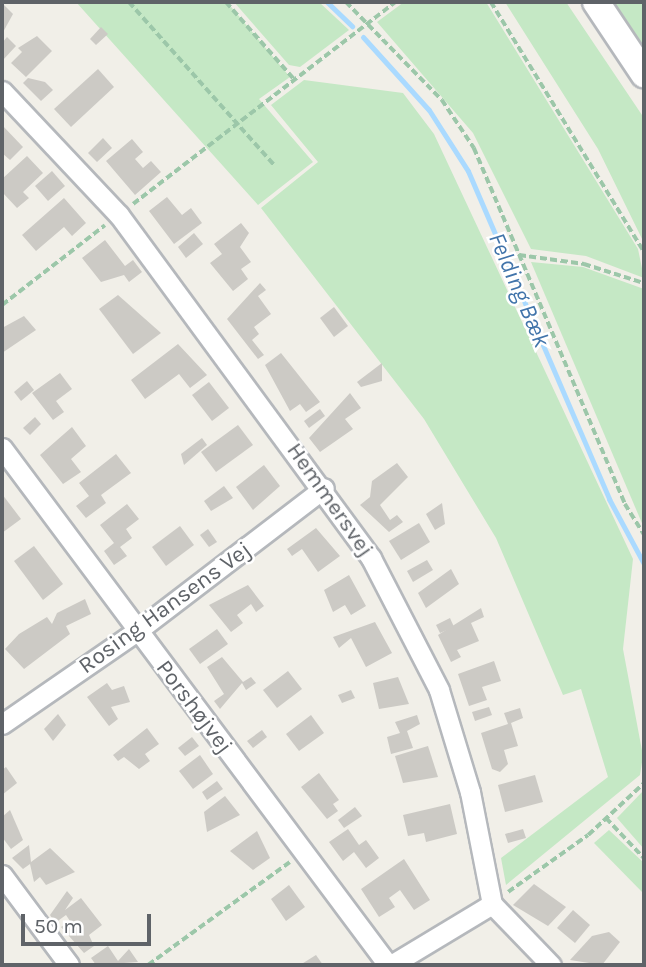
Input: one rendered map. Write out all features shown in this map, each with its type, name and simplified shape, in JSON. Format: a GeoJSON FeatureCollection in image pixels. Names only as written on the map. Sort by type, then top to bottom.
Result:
{"type":"FeatureCollection","features":[{"type":"Feature","properties":{"kind":"street"},"geometry":{"type":"LineString","coordinates":[[596,2],[644,74]]}},
{"type":"Feature","properties":{"kind":"street","name":"Hemmersvej"},"geometry":{"type":"LineString","coordinates":[[2,91],[119,215],[324,488],[371,558],[439,690],[470,792],[492,904]]}},
{"type":"Feature","properties":{"kind":"street","name":"Porshøjvej"},"geometry":{"type":"LineString","coordinates":[[2,448],[389,965],[492,904]]}},
{"type":"Feature","properties":{"kind":"street","name":"Rosing Hansens Vej"},"geometry":{"type":"LineString","coordinates":[[2,724],[137,631],[324,488]]}},
{"type":"Feature","properties":{"kind":"street"},"geometry":{"type":"LineString","coordinates":[[2,875],[69,965]]}},
{"type":"Feature","properties":{"kind":"street"},"geometry":{"type":"LineString","coordinates":[[492,904],[551,965]]}},
{"type":"Feature","properties":{"kind":"path"},"geometry":{"type":"LineString","coordinates":[[129,2],[275,166]]}},
{"type":"Feature","properties":{"kind":"path"},"geometry":{"type":"LineString","coordinates":[[226,2],[294,79]]}},
{"type":"Feature","properties":{"kind":"path"},"geometry":{"type":"LineString","coordinates":[[346,2],[369,22],[442,100],[474,148],[625,504],[644,535]]}},
{"type":"Feature","properties":{"kind":"path"},"geometry":{"type":"LineString","coordinates":[[2,305],[395,2]]}},
{"type":"Feature","properties":{"kind":"path"},"geometry":{"type":"LineString","coordinates":[[491,2],[644,252]]}},
{"type":"Feature","properties":{"kind":"path"},"geometry":{"type":"LineString","coordinates":[[519,255],[584,264],[644,284]]}},
{"type":"Feature","properties":{"kind":"path"},"geometry":{"type":"LineString","coordinates":[[492,904],[606,818],[644,783]]}},
{"type":"Feature","properties":{"kind":"path"},"geometry":{"type":"LineString","coordinates":[[606,818],[644,858]]}},
{"type":"Feature","properties":{"kind":"path"},"geometry":{"type":"LineString","coordinates":[[148,965],[303,853]]}},
{"type":"Feature","properties":{"kind":"green space"},"geometry":{"type":"Polygon","coordinates":[[[76,2],[227,2],[290,77],[259,99],[313,162],[258,205],[76,2]]]}},
{"type":"Feature","properties":{"kind":"green space"},"geometry":{"type":"Polygon","coordinates":[[[234,2],[319,2],[349,30],[300,67],[289,65],[234,2]]]}},
{"type":"Feature","properties":{"kind":"green space"},"geometry":{"type":"Polygon","coordinates":[[[404,2],[486,2],[638,249],[644,278],[586,256],[531,249],[473,133],[377,22],[404,2]]]}},
{"type":"Feature","properties":{"kind":"green space"},"geometry":{"type":"Polygon","coordinates":[[[505,2],[566,2],[644,118],[644,243],[598,149],[505,2]]]}},
{"type":"Feature","properties":{"kind":"green space"},"geometry":{"type":"Polygon","coordinates":[[[613,2],[644,2],[644,48],[613,2]]]}},
{"type":"Feature","properties":{"kind":"green space"},"geometry":{"type":"Polygon","coordinates":[[[304,80],[403,93],[434,134],[633,559],[623,649],[643,756],[640,775],[506,885],[501,858],[608,777],[581,689],[563,695],[496,538],[424,419],[261,208],[318,162],[271,105],[304,80]]]}},
{"type":"Feature","properties":{"kind":"green space"},"geometry":{"type":"Polygon","coordinates":[[[531,262],[583,267],[644,289],[644,528],[531,262]]]}},
{"type":"Feature","properties":{"kind":"green space"},"geometry":{"type":"Polygon","coordinates":[[[644,790],[644,849],[617,818],[644,790]]]}},
{"type":"Feature","properties":{"kind":"green space"},"geometry":{"type":"Polygon","coordinates":[[[609,830],[644,863],[644,894],[594,843],[609,830]]]}},
{"type":"Feature","properties":{"kind":"building"},"geometry":{"type":"Polygon","coordinates":[[[2,3],[13,14],[2,34],[2,3]]]}},
{"type":"Feature","properties":{"kind":"building"},"geometry":{"type":"Polygon","coordinates":[[[101,27],[108,34],[96,45],[90,39],[101,27]]]}},
{"type":"Feature","properties":{"kind":"building"},"geometry":{"type":"Polygon","coordinates":[[[37,36],[52,51],[26,77],[11,63],[22,52],[18,48],[37,36]]]}},
{"type":"Feature","properties":{"kind":"building"},"geometry":{"type":"Polygon","coordinates":[[[7,37],[16,46],[2,61],[2,43],[7,37]]]}},
{"type":"Feature","properties":{"kind":"building"},"geometry":{"type":"Polygon","coordinates":[[[98,69],[114,87],[71,127],[54,109],[98,69]]]}},
{"type":"Feature","properties":{"kind":"building"},"geometry":{"type":"Polygon","coordinates":[[[28,78],[45,82],[53,90],[41,101],[23,83],[28,78]]]}},
{"type":"Feature","properties":{"kind":"building"},"geometry":{"type":"Polygon","coordinates":[[[2,125],[23,147],[10,160],[2,153],[2,125]]]}},
{"type":"Feature","properties":{"kind":"building"},"geometry":{"type":"Polygon","coordinates":[[[103,138],[112,148],[97,162],[88,153],[103,138]]]}},
{"type":"Feature","properties":{"kind":"building"},"geometry":{"type":"Polygon","coordinates":[[[132,139],[143,152],[135,159],[143,168],[151,161],[161,172],[135,195],[106,161],[132,139]]]}},
{"type":"Feature","properties":{"kind":"building"},"geometry":{"type":"Polygon","coordinates":[[[27,156],[43,173],[23,192],[29,198],[17,208],[2,192],[2,179],[27,156]]]}},
{"type":"Feature","properties":{"kind":"building"},"geometry":{"type":"Polygon","coordinates":[[[52,171],[65,186],[48,201],[35,186],[52,171]]]}},
{"type":"Feature","properties":{"kind":"building"},"geometry":{"type":"Polygon","coordinates":[[[167,197],[182,215],[191,208],[202,223],[174,244],[149,211],[167,197]]]}},
{"type":"Feature","properties":{"kind":"building"},"geometry":{"type":"Polygon","coordinates":[[[64,198],[86,223],[72,236],[64,227],[36,251],[22,235],[64,198]]]}},
{"type":"Feature","properties":{"kind":"building"},"geometry":{"type":"Polygon","coordinates":[[[241,223],[249,233],[240,247],[251,262],[241,269],[248,279],[233,291],[210,263],[222,254],[214,244],[241,223]]]}},
{"type":"Feature","properties":{"kind":"building"},"geometry":{"type":"Polygon","coordinates":[[[194,233],[203,244],[186,258],[178,247],[194,233]]]}},
{"type":"Feature","properties":{"kind":"building"},"geometry":{"type":"Polygon","coordinates":[[[105,240],[125,266],[133,260],[142,272],[129,282],[124,275],[101,282],[82,258],[105,240]]]}},
{"type":"Feature","properties":{"kind":"building"},"geometry":{"type":"Polygon","coordinates":[[[260,283],[266,290],[258,296],[271,314],[254,327],[259,334],[252,340],[264,355],[258,359],[227,319],[260,283]]]}},
{"type":"Feature","properties":{"kind":"building"},"geometry":{"type":"Polygon","coordinates":[[[118,295],[161,333],[133,354],[99,309],[118,295]]]}},
{"type":"Feature","properties":{"kind":"building"},"geometry":{"type":"Polygon","coordinates":[[[334,307],[348,326],[334,337],[320,318],[334,307]]]}},
{"type":"Feature","properties":{"kind":"building"},"geometry":{"type":"Polygon","coordinates":[[[24,316],[36,330],[2,353],[2,328],[24,316]]]}},
{"type":"Feature","properties":{"kind":"building"},"geometry":{"type":"Polygon","coordinates":[[[178,344],[207,375],[190,388],[179,374],[145,399],[131,380],[178,344]]]}},
{"type":"Feature","properties":{"kind":"building"},"geometry":{"type":"Polygon","coordinates":[[[281,353],[320,402],[306,412],[300,404],[290,411],[265,365],[281,353]]]}},
{"type":"Feature","properties":{"kind":"building"},"geometry":{"type":"Polygon","coordinates":[[[382,363],[382,381],[361,387],[357,382],[382,363]]]}},
{"type":"Feature","properties":{"kind":"building"},"geometry":{"type":"Polygon","coordinates":[[[60,373],[72,389],[56,401],[64,412],[53,420],[32,393],[60,373]]]}},
{"type":"Feature","properties":{"kind":"building"},"geometry":{"type":"Polygon","coordinates":[[[27,381],[34,390],[21,401],[14,392],[27,381]]]}},
{"type":"Feature","properties":{"kind":"building"},"geometry":{"type":"Polygon","coordinates":[[[209,382],[229,408],[212,421],[192,395],[209,382]]]}},
{"type":"Feature","properties":{"kind":"building"},"geometry":{"type":"Polygon","coordinates":[[[350,393],[361,408],[345,419],[353,429],[320,452],[309,438],[350,393]]]}},
{"type":"Feature","properties":{"kind":"building"},"geometry":{"type":"Polygon","coordinates":[[[320,409],[325,416],[309,428],[304,421],[320,409]]]}},
{"type":"Feature","properties":{"kind":"building"},"geometry":{"type":"Polygon","coordinates":[[[35,417],[41,424],[30,435],[23,428],[35,417]]]}},
{"type":"Feature","properties":{"kind":"building"},"geometry":{"type":"Polygon","coordinates":[[[238,425],[253,445],[216,472],[201,452],[238,425]]]}},
{"type":"Feature","properties":{"kind":"building"},"geometry":{"type":"Polygon","coordinates":[[[72,427],[86,446],[71,459],[81,472],[63,484],[40,455],[72,427]]]}},
{"type":"Feature","properties":{"kind":"building"},"geometry":{"type":"Polygon","coordinates":[[[202,438],[207,445],[184,465],[181,454],[202,438]]]}},
{"type":"Feature","properties":{"kind":"building"},"geometry":{"type":"Polygon","coordinates":[[[116,454],[131,473],[101,495],[106,503],[86,518],[76,506],[89,496],[79,483],[116,454]]]}},
{"type":"Feature","properties":{"kind":"building"},"geometry":{"type":"Polygon","coordinates":[[[397,463],[408,477],[380,505],[390,520],[397,515],[403,522],[389,532],[360,505],[370,497],[372,481],[397,463]]]}},
{"type":"Feature","properties":{"kind":"building"},"geometry":{"type":"Polygon","coordinates":[[[264,465],[280,486],[253,510],[236,487],[264,465]]]}},
{"type":"Feature","properties":{"kind":"building"},"geometry":{"type":"Polygon","coordinates":[[[224,486],[233,498],[211,511],[204,501],[224,486]]]}},
{"type":"Feature","properties":{"kind":"building"},"geometry":{"type":"Polygon","coordinates":[[[2,494],[21,519],[2,533],[2,494]]]}},
{"type":"Feature","properties":{"kind":"building"},"geometry":{"type":"Polygon","coordinates":[[[442,503],[445,524],[435,530],[426,514],[442,503]]]}},
{"type":"Feature","properties":{"kind":"building"},"geometry":{"type":"Polygon","coordinates":[[[127,504],[139,519],[126,529],[132,538],[120,547],[127,556],[114,565],[104,551],[114,543],[100,525],[127,504]]]}},
{"type":"Feature","properties":{"kind":"building"},"geometry":{"type":"Polygon","coordinates":[[[419,523],[430,542],[401,560],[389,541],[419,523]]]}},
{"type":"Feature","properties":{"kind":"building"},"geometry":{"type":"Polygon","coordinates":[[[180,526],[194,545],[166,566],[152,547],[180,526]]]}},
{"type":"Feature","properties":{"kind":"building"},"geometry":{"type":"Polygon","coordinates":[[[316,528],[340,556],[318,572],[302,549],[292,556],[287,549],[316,528]]]}},
{"type":"Feature","properties":{"kind":"building"},"geometry":{"type":"Polygon","coordinates":[[[208,529],[217,542],[209,547],[200,535],[208,529]]]}},
{"type":"Feature","properties":{"kind":"building"},"geometry":{"type":"Polygon","coordinates":[[[34,546],[63,584],[43,600],[14,561],[34,546]]]}},
{"type":"Feature","properties":{"kind":"building"},"geometry":{"type":"Polygon","coordinates":[[[427,560],[433,570],[413,582],[407,571],[427,560]]]}},
{"type":"Feature","properties":{"kind":"building"},"geometry":{"type":"Polygon","coordinates":[[[451,569],[459,584],[426,608],[418,593],[451,569]]]}},
{"type":"Feature","properties":{"kind":"building"},"geometry":{"type":"Polygon","coordinates":[[[349,575],[366,606],[351,615],[345,605],[333,612],[324,590],[349,575]]]}},
{"type":"Feature","properties":{"kind":"building"},"geometry":{"type":"Polygon","coordinates":[[[248,585],[264,606],[256,612],[251,604],[237,615],[243,623],[231,632],[209,605],[248,585]]]}},
{"type":"Feature","properties":{"kind":"building"},"geometry":{"type":"Polygon","coordinates":[[[85,599],[91,614],[66,626],[70,634],[24,669],[5,649],[19,634],[47,617],[52,624],[57,613],[85,599]]]}},
{"type":"Feature","properties":{"kind":"building"},"geometry":{"type":"Polygon","coordinates":[[[481,608],[484,617],[471,623],[479,641],[457,650],[461,657],[451,662],[438,635],[481,608]]]}},
{"type":"Feature","properties":{"kind":"building"},"geometry":{"type":"Polygon","coordinates":[[[450,618],[454,627],[440,633],[436,625],[450,618]]]}},
{"type":"Feature","properties":{"kind":"building"},"geometry":{"type":"Polygon","coordinates":[[[375,622],[392,653],[366,667],[351,638],[339,648],[333,637],[375,622]]]}},
{"type":"Feature","properties":{"kind":"building"},"geometry":{"type":"Polygon","coordinates":[[[217,629],[228,644],[200,664],[189,649],[217,629]]]}},
{"type":"Feature","properties":{"kind":"building"},"geometry":{"type":"Polygon","coordinates":[[[222,657],[243,682],[251,677],[256,683],[246,690],[242,683],[220,709],[214,701],[224,694],[207,667],[222,657]]]}},
{"type":"Feature","properties":{"kind":"building"},"geometry":{"type":"Polygon","coordinates":[[[494,661],[501,681],[482,687],[487,700],[469,706],[458,674],[494,661]]]}},
{"type":"Feature","properties":{"kind":"building"},"geometry":{"type":"Polygon","coordinates":[[[288,671],[302,689],[277,708],[263,690],[288,671]]]}},
{"type":"Feature","properties":{"kind":"building"},"geometry":{"type":"Polygon","coordinates":[[[398,677],[409,704],[379,709],[373,683],[398,677]]]}},
{"type":"Feature","properties":{"kind":"building"},"geometry":{"type":"Polygon","coordinates":[[[107,683],[112,690],[124,686],[130,702],[111,707],[118,719],[109,726],[87,697],[107,683]]]}},
{"type":"Feature","properties":{"kind":"building"},"geometry":{"type":"Polygon","coordinates":[[[351,690],[355,698],[342,703],[338,695],[351,690]]]}},
{"type":"Feature","properties":{"kind":"building"},"geometry":{"type":"Polygon","coordinates":[[[489,707],[492,715],[475,721],[472,712],[489,707]]]}},
{"type":"Feature","properties":{"kind":"building"},"geometry":{"type":"Polygon","coordinates":[[[520,708],[523,718],[511,723],[518,746],[504,750],[508,764],[500,772],[492,769],[481,733],[508,724],[504,713],[520,708]]]}},
{"type":"Feature","properties":{"kind":"building"},"geometry":{"type":"Polygon","coordinates":[[[58,714],[66,725],[53,741],[44,729],[58,714]]]}},
{"type":"Feature","properties":{"kind":"building"},"geometry":{"type":"Polygon","coordinates":[[[311,715],[324,733],[299,751],[286,734],[311,715]]]}},
{"type":"Feature","properties":{"kind":"building"},"geometry":{"type":"Polygon","coordinates":[[[417,715],[420,724],[407,731],[413,748],[391,754],[387,737],[400,733],[395,722],[417,715]]]}},
{"type":"Feature","properties":{"kind":"building"},"geometry":{"type":"Polygon","coordinates":[[[147,728],[159,744],[145,754],[150,761],[139,769],[124,757],[118,761],[113,755],[147,728]]]}},
{"type":"Feature","properties":{"kind":"building"},"geometry":{"type":"Polygon","coordinates":[[[262,730],[267,737],[253,748],[247,741],[262,730]]]}},
{"type":"Feature","properties":{"kind":"building"},"geometry":{"type":"Polygon","coordinates":[[[192,737],[199,746],[185,756],[178,748],[192,737]]]}},
{"type":"Feature","properties":{"kind":"building"},"geometry":{"type":"Polygon","coordinates":[[[428,746],[438,777],[403,783],[395,756],[428,746]]]}},
{"type":"Feature","properties":{"kind":"building"},"geometry":{"type":"Polygon","coordinates":[[[200,755],[213,774],[193,789],[179,771],[200,755]]]}},
{"type":"Feature","properties":{"kind":"building"},"geometry":{"type":"Polygon","coordinates":[[[6,767],[17,783],[2,795],[2,770],[6,767]]]}},
{"type":"Feature","properties":{"kind":"building"},"geometry":{"type":"Polygon","coordinates":[[[319,773],[339,800],[333,804],[338,811],[327,819],[301,787],[319,773]]]}},
{"type":"Feature","properties":{"kind":"building"},"geometry":{"type":"Polygon","coordinates":[[[535,775],[543,802],[505,812],[498,785],[535,775]]]}},
{"type":"Feature","properties":{"kind":"building"},"geometry":{"type":"Polygon","coordinates":[[[217,781],[223,789],[207,800],[202,792],[217,781]]]}},
{"type":"Feature","properties":{"kind":"building"},"geometry":{"type":"Polygon","coordinates":[[[225,796],[240,815],[207,832],[204,812],[225,796]]]}},
{"type":"Feature","properties":{"kind":"building"},"geometry":{"type":"Polygon","coordinates":[[[450,804],[457,834],[426,842],[424,833],[408,836],[403,815],[450,804]]]}},
{"type":"Feature","properties":{"kind":"building"},"geometry":{"type":"Polygon","coordinates":[[[355,807],[362,816],[344,828],[338,820],[355,807]]]}},
{"type":"Feature","properties":{"kind":"building"},"geometry":{"type":"Polygon","coordinates":[[[10,810],[23,840],[11,849],[2,837],[2,817],[10,810]]]}},
{"type":"Feature","properties":{"kind":"building"},"geometry":{"type":"Polygon","coordinates":[[[348,829],[359,845],[366,840],[379,858],[366,868],[354,852],[343,861],[329,842],[348,829]]]}},
{"type":"Feature","properties":{"kind":"building"},"geometry":{"type":"Polygon","coordinates":[[[523,829],[526,838],[508,843],[505,834],[523,829]]]}},
{"type":"Feature","properties":{"kind":"building"},"geometry":{"type":"Polygon","coordinates":[[[257,831],[270,858],[253,870],[230,851],[257,831]]]}},
{"type":"Feature","properties":{"kind":"building"},"geometry":{"type":"Polygon","coordinates":[[[29,845],[31,862],[50,848],[75,872],[46,885],[40,877],[34,882],[30,864],[23,869],[12,858],[29,845]]]}},
{"type":"Feature","properties":{"kind":"building"},"geometry":{"type":"Polygon","coordinates":[[[404,859],[430,900],[414,910],[400,890],[389,898],[395,907],[379,917],[361,889],[404,859]]]}},
{"type":"Feature","properties":{"kind":"building"},"geometry":{"type":"Polygon","coordinates":[[[534,884],[566,907],[548,926],[513,905],[534,884]]]}},
{"type":"Feature","properties":{"kind":"building"},"geometry":{"type":"Polygon","coordinates":[[[289,885],[305,907],[286,921],[271,899],[289,885]]]}},
{"type":"Feature","properties":{"kind":"building"},"geometry":{"type":"Polygon","coordinates":[[[67,891],[73,898],[65,910],[81,898],[102,925],[89,935],[94,946],[84,953],[61,927],[70,921],[66,915],[55,923],[50,915],[67,891]]]}},
{"type":"Feature","properties":{"kind":"building"},"geometry":{"type":"Polygon","coordinates":[[[573,910],[590,925],[575,943],[557,928],[573,910]]]}},
{"type":"Feature","properties":{"kind":"building"},"geometry":{"type":"Polygon","coordinates":[[[609,932],[620,942],[602,965],[570,960],[592,936],[609,932]]]}},
{"type":"Feature","properties":{"kind":"building"},"geometry":{"type":"Polygon","coordinates":[[[108,946],[118,961],[129,949],[138,962],[96,965],[91,958],[108,946]]]}},
{"type":"Feature","properties":{"kind":"building"},"geometry":{"type":"Polygon","coordinates":[[[316,955],[323,965],[300,965],[316,955]]]}},
{"type":"Feature","properties":{"kind":"waterway","name":"Felding Bæk"},"geometry":{"type":"LineString","coordinates":[[327,2],[352,26]]}},
{"type":"Feature","properties":{"kind":"waterway","name":"Felding Bæk"},"geometry":{"type":"LineString","coordinates":[[363,37],[429,110],[468,171],[609,499],[644,564]]}}]}
